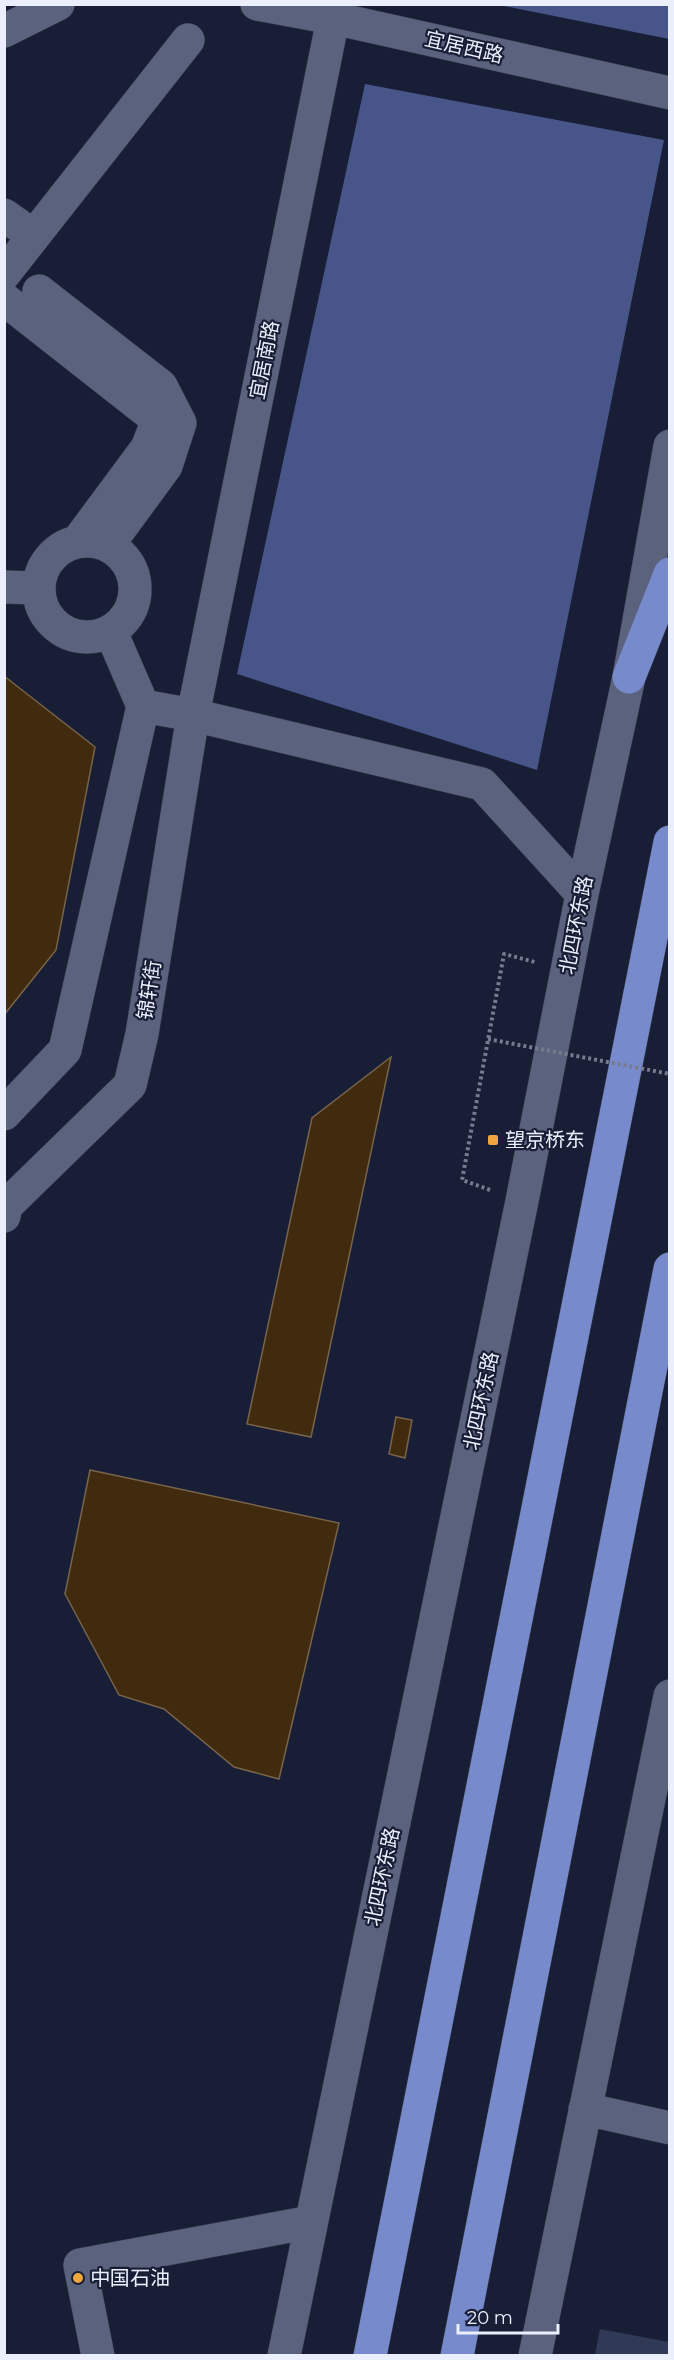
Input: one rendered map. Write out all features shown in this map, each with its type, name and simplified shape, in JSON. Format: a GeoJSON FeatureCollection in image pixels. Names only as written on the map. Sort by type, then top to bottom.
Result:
{"type":"FeatureCollection","features":[{"type":"Feature","properties":{"kind":"highway"},"geometry":{"type":"LineString","coordinates":[[629,677],[669,574]]}},
{"type":"Feature","properties":{"kind":"highway"},"geometry":{"type":"LineString","coordinates":[[370,2355],[669,842]]}},
{"type":"Feature","properties":{"kind":"highway"},"geometry":{"type":"LineString","coordinates":[[457,2355],[669,1269]]}},
{"type":"Feature","properties":{"kind":"street"},"geometry":{"type":"LineString","coordinates":[[4,31],[57,4]]}},
{"type":"Feature","properties":{"kind":"street","name":"宜居西路"},"geometry":{"type":"LineString","coordinates":[[257,4],[334,11],[669,93]]}},
{"type":"Feature","properties":{"kind":"street","name":"宜居南路"},"geometry":{"type":"LineString","coordinates":[[193,715],[334,11]]}},
{"type":"Feature","properties":{"kind":"street"},"geometry":{"type":"LineString","coordinates":[[4,274],[188,40]]}},
{"type":"Feature","properties":{"kind":"street"},"geometry":{"type":"LineString","coordinates":[[39,291],[161,386],[180,423],[166,466],[93,543]]}},
{"type":"Feature","properties":{"kind":"street"},"geometry":{"type":"LineString","coordinates":[[4,299],[158,420],[147,448],[93,543]]}},
{"type":"Feature","properties":{"kind":"street","name":"北四环东路"},"geometry":{"type":"LineString","coordinates":[[284,2355],[522,1201],[582,894],[629,677],[669,446]]}},
{"type":"Feature","properties":{"kind":"street"},"geometry":{"type":"LineString","coordinates":[[93,543],[120,554],[130,566],[135,580],[135,596],[131,610],[123,622],[111,632],[94,637],[78,637],[62,630],[50,619],[41,604],[39,588],[42,571],[51,557],[64,546],[93,543]]}},
{"type":"Feature","properties":{"kind":"street"},"geometry":{"type":"LineString","coordinates":[[4,587],[39,588]]}},
{"type":"Feature","properties":{"kind":"street"},"geometry":{"type":"LineString","coordinates":[[4,1114],[65,1050],[143,706],[111,632]]}},
{"type":"Feature","properties":{"kind":"street"},"geometry":{"type":"LineString","coordinates":[[143,706],[193,715],[482,784],[582,894]]}},
{"type":"Feature","properties":{"kind":"street","name":"锦轩街"},"geometry":{"type":"LineString","coordinates":[[4,1215],[6,1206],[130,1085],[142,1034],[193,715]]}},
{"type":"Feature","properties":{"kind":"street"},"geometry":{"type":"LineString","coordinates":[[535,2355],[669,1696]]}},
{"type":"Feature","properties":{"kind":"street"},"geometry":{"type":"LineString","coordinates":[[585,2109],[669,2128]]}},
{"type":"Feature","properties":{"kind":"street"},"geometry":{"type":"LineString","coordinates":[[98,2355],[80,2265],[311,2222]]}},
{"type":"Feature","properties":{"kind":"path"},"geometry":{"type":"LineString","coordinates":[[462,1180],[504,954]]}},
{"type":"Feature","properties":{"kind":"path"},"geometry":{"type":"LineString","coordinates":[[488,1039],[669,1074]]}},
{"type":"Feature","properties":{"kind":"shaded area"},"geometry":{"type":"Polygon","coordinates":[[[499,5],[669,5],[669,39],[499,5]]]}},
{"type":"Feature","properties":{"kind":"shaded area"},"geometry":{"type":"Polygon","coordinates":[[[365,84],[664,140],[537,770],[237,674],[365,84]]]}},
{"type":"Feature","properties":{"kind":"shaded area"},"geometry":{"type":"Polygon","coordinates":[[[600,2329],[669,2342],[669,2355],[595,2355],[600,2329]]]}},
{"type":"Feature","properties":{"kind":"building"},"geometry":{"type":"Polygon","coordinates":[[[4,676],[95,747],[56,950],[4,1015],[4,676]]]}},
{"type":"Feature","properties":{"kind":"building"},"geometry":{"type":"Polygon","coordinates":[[[391,1057],[311,1437],[247,1424],[312,1118],[391,1057]]]}},
{"type":"Feature","properties":{"kind":"building"},"geometry":{"type":"Polygon","coordinates":[[[396,1417],[412,1420],[405,1458],[389,1454],[396,1417]]]}},
{"type":"Feature","properties":{"kind":"building"},"geometry":{"type":"Polygon","coordinates":[[[90,1470],[339,1523],[279,1779],[234,1767],[164,1709],[119,1695],[65,1594],[90,1470]]]}},
{"type":"Feature","properties":{"kind":"place","name":"望京桥东"},"geometry":{"type":"Point","coordinates":[493,1140]}},
{"type":"Feature","properties":{"kind":"place","name":"中国石油"},"geometry":{"type":"Point","coordinates":[78,2278]}}]}
